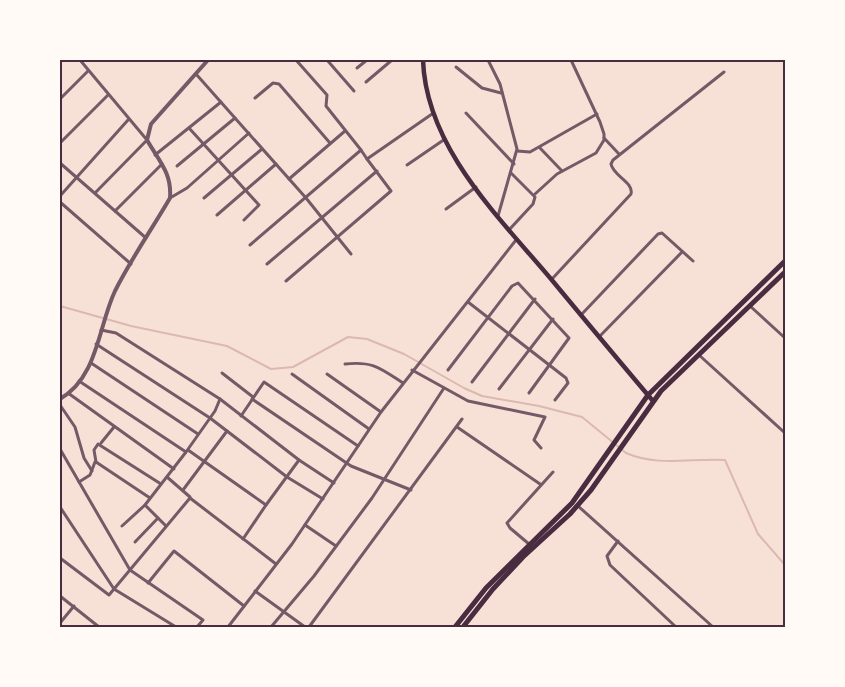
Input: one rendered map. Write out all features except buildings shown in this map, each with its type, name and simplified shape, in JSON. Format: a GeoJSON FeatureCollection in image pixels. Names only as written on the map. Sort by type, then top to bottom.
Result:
{"type":"FeatureCollection","features":[{"type":"Feature","properties":{"kind":"main road"},"geometry":{"type":"LineString","coordinates":[[423,60],[424,76],[432,114],[476,187],[516,240],[552,279],[653,402]]}},
{"type":"Feature","properties":{"kind":"main road"},"geometry":{"type":"LineString","coordinates":[[455,627],[572,503],[648,395],[785,261]]}},
{"type":"Feature","properties":{"kind":"main road"},"geometry":{"type":"LineString","coordinates":[[466,626],[503,575],[529,544],[541,537],[578,506],[616,456],[653,402],[698,355],[785,272]]}},
{"type":"Feature","properties":{"kind":"street"},"geometry":{"type":"LineString","coordinates":[[80,60],[128,120],[147,140],[171,183],[170,198],[108,306],[91,363],[79,381],[61,401],[75,426],[84,458],[92,471]]}},
{"type":"Feature","properties":{"kind":"street"},"geometry":{"type":"LineString","coordinates":[[95,193],[147,140],[150,124],[208,60]]}},
{"type":"Feature","properties":{"kind":"street"},"geometry":{"type":"LineString","coordinates":[[286,281],[391,191],[326,106],[327,95],[297,60]]}},
{"type":"Feature","properties":{"kind":"street"},"geometry":{"type":"LineString","coordinates":[[327,60],[354,91]]}},
{"type":"Feature","properties":{"kind":"street"},"geometry":{"type":"LineString","coordinates":[[356,68],[367,60]]}},
{"type":"Feature","properties":{"kind":"street"},"geometry":{"type":"LineString","coordinates":[[366,82],[392,60]]}},
{"type":"Feature","properties":{"kind":"street"},"geometry":{"type":"LineString","coordinates":[[571,60],[597,114],[604,138],[619,154]]}},
{"type":"Feature","properties":{"kind":"street"},"geometry":{"type":"LineString","coordinates":[[490,61],[496,74],[517,144],[514,164],[498,216]]}},
{"type":"Feature","properties":{"kind":"street"},"geometry":{"type":"LineString","coordinates":[[456,67],[482,88],[501,93]]}},
{"type":"Feature","properties":{"kind":"street"},"geometry":{"type":"LineString","coordinates":[[60,99],[88,71]]}},
{"type":"Feature","properties":{"kind":"street"},"geometry":{"type":"LineString","coordinates":[[552,279],[631,194],[630,187],[611,166],[613,160],[724,72]]}},
{"type":"Feature","properties":{"kind":"street"},"geometry":{"type":"LineString","coordinates":[[196,74],[306,198],[351,254]]}},
{"type":"Feature","properties":{"kind":"street"},"geometry":{"type":"LineString","coordinates":[[255,98],[273,83],[279,84],[330,144]]}},
{"type":"Feature","properties":{"kind":"street"},"geometry":{"type":"LineString","coordinates":[[60,143],[108,95]]}},
{"type":"Feature","properties":{"kind":"street"},"geometry":{"type":"LineString","coordinates":[[155,155],[221,102]]}},
{"type":"Feature","properties":{"kind":"street"},"geometry":{"type":"LineString","coordinates":[[466,113],[514,164]]}},
{"type":"Feature","properties":{"kind":"street"},"geometry":{"type":"LineString","coordinates":[[367,158],[432,114]]}},
{"type":"Feature","properties":{"kind":"street"},"geometry":{"type":"LineString","coordinates":[[517,151],[528,153],[540,148],[597,114]]}},
{"type":"Feature","properties":{"kind":"street"},"geometry":{"type":"LineString","coordinates":[[177,166],[235,118]]}},
{"type":"Feature","properties":{"kind":"street"},"geometry":{"type":"LineString","coordinates":[[60,196],[128,120]]}},
{"type":"Feature","properties":{"kind":"street"},"geometry":{"type":"LineString","coordinates":[[189,128],[259,206],[244,220]]}},
{"type":"Feature","properties":{"kind":"street"},"geometry":{"type":"LineString","coordinates":[[289,179],[345,131]]}},
{"type":"Feature","properties":{"kind":"street"},"geometry":{"type":"LineString","coordinates":[[170,198],[187,188],[249,134]]}},
{"type":"Feature","properties":{"kind":"street"},"geometry":{"type":"LineString","coordinates":[[534,194],[562,171],[596,153],[602,146],[604,138]]}},
{"type":"Feature","properties":{"kind":"street"},"geometry":{"type":"LineString","coordinates":[[407,164],[446,139]]}},
{"type":"Feature","properties":{"kind":"street"},"geometry":{"type":"LineString","coordinates":[[204,198],[262,148]]}},
{"type":"Feature","properties":{"kind":"street"},"geometry":{"type":"LineString","coordinates":[[540,148],[562,171]]}},
{"type":"Feature","properties":{"kind":"street"},"geometry":{"type":"LineString","coordinates":[[250,245],[361,150]]}},
{"type":"Feature","properties":{"kind":"street"},"geometry":{"type":"LineString","coordinates":[[60,163],[147,239]]}},
{"type":"Feature","properties":{"kind":"street"},"geometry":{"type":"LineString","coordinates":[[115,211],[162,164]]}},
{"type":"Feature","properties":{"kind":"street"},"geometry":{"type":"LineString","coordinates":[[217,215],[276,164]]}},
{"type":"Feature","properties":{"kind":"street"},"geometry":{"type":"LineString","coordinates":[[267,264],[377,171]]}},
{"type":"Feature","properties":{"kind":"street"},"geometry":{"type":"LineString","coordinates":[[509,231],[535,200],[534,194],[511,173]]}},
{"type":"Feature","properties":{"kind":"street"},"geometry":{"type":"LineString","coordinates":[[446,208],[476,187]]}},
{"type":"Feature","properties":{"kind":"street"},"geometry":{"type":"LineString","coordinates":[[60,202],[131,264]]}},
{"type":"Feature","properties":{"kind":"street"},"geometry":{"type":"LineString","coordinates":[[581,315],[658,234],[662,233],[693,261]]}},
{"type":"Feature","properties":{"kind":"street"},"geometry":{"type":"LineString","coordinates":[[228,627],[305,525],[380,412],[516,240]]}},
{"type":"Feature","properties":{"kind":"street"},"geometry":{"type":"LineString","coordinates":[[599,337],[682,252]]}},
{"type":"Feature","properties":{"kind":"street"},"geometry":{"type":"LineString","coordinates":[[448,370],[517,282],[553,319],[569,340],[529,393]]}},
{"type":"Feature","properties":{"kind":"street"},"geometry":{"type":"LineString","coordinates":[[472,382],[535,299]]}},
{"type":"Feature","properties":{"kind":"street"},"geometry":{"type":"LineString","coordinates":[[468,302],[568,380],[567,385],[555,400]]}},
{"type":"Feature","properties":{"kind":"street"},"geometry":{"type":"LineString","coordinates":[[750,306],[785,338]]}},
{"type":"Feature","properties":{"kind":"street"},"geometry":{"type":"LineString","coordinates":[[499,389],[553,319]]}},
{"type":"Feature","properties":{"kind":"street"},"geometry":{"type":"LineString","coordinates":[[100,329],[116,333],[220,399],[300,460],[334,483]]}},
{"type":"Feature","properties":{"kind":"street"},"geometry":{"type":"LineString","coordinates":[[96,344],[210,418],[287,477],[323,499]]}},
{"type":"Feature","properties":{"kind":"street"},"geometry":{"type":"LineString","coordinates":[[698,355],[785,433]]}},
{"type":"Feature","properties":{"kind":"street"},"geometry":{"type":"LineString","coordinates":[[91,363],[198,434]]}},
{"type":"Feature","properties":{"kind":"street"},"geometry":{"type":"LineString","coordinates":[[345,364],[375,365],[403,382]]}},
{"type":"Feature","properties":{"kind":"street"},"geometry":{"type":"LineString","coordinates":[[412,370],[468,401],[544,417],[534,440],[542,448]]}},
{"type":"Feature","properties":{"kind":"street"},"geometry":{"type":"LineString","coordinates":[[222,373],[253,398],[347,463],[411,490]]}},
{"type":"Feature","properties":{"kind":"street"},"geometry":{"type":"LineString","coordinates":[[292,374],[369,429]]}},
{"type":"Feature","properties":{"kind":"street"},"geometry":{"type":"LineString","coordinates":[[327,374],[380,412]]}},
{"type":"Feature","properties":{"kind":"street"},"geometry":{"type":"LineString","coordinates":[[79,381],[187,451],[205,460],[266,505]]}},
{"type":"Feature","properties":{"kind":"street"},"geometry":{"type":"LineString","coordinates":[[241,416],[262,383],[266,383],[358,446]]}},
{"type":"Feature","properties":{"kind":"street"},"geometry":{"type":"LineString","coordinates":[[271,627],[336,546],[444,388]]}},
{"type":"Feature","properties":{"kind":"street"},"geometry":{"type":"LineString","coordinates":[[68,393],[174,469]]}},
{"type":"Feature","properties":{"kind":"street"},"geometry":{"type":"LineString","coordinates":[[122,526],[145,505],[174,469],[210,418],[220,399]]}},
{"type":"Feature","properties":{"kind":"street"},"geometry":{"type":"LineString","coordinates":[[309,627],[462,419]]}},
{"type":"Feature","properties":{"kind":"street"},"geometry":{"type":"LineString","coordinates":[[457,426],[540,484]]}},
{"type":"Feature","properties":{"kind":"street"},"geometry":{"type":"LineString","coordinates":[[80,482],[90,475],[96,462],[94,450],[114,427]]}},
{"type":"Feature","properties":{"kind":"street"},"geometry":{"type":"LineString","coordinates":[[183,490],[227,431]]}},
{"type":"Feature","properties":{"kind":"street"},"geometry":{"type":"LineString","coordinates":[[101,443],[162,484]]}},
{"type":"Feature","properties":{"kind":"street"},"geometry":{"type":"LineString","coordinates":[[60,449],[130,570],[203,620],[197,627]]}},
{"type":"Feature","properties":{"kind":"street"},"geometry":{"type":"LineString","coordinates":[[244,539],[266,505],[300,460]]}},
{"type":"Feature","properties":{"kind":"street"},"geometry":{"type":"LineString","coordinates":[[96,462],[150,498]]}},
{"type":"Feature","properties":{"kind":"street"},"geometry":{"type":"LineString","coordinates":[[529,544],[510,528],[507,523],[540,484],[553,472]]}},
{"type":"Feature","properties":{"kind":"street"},"geometry":{"type":"LineString","coordinates":[[167,477],[276,564]]}},
{"type":"Feature","properties":{"kind":"street"},"geometry":{"type":"LineString","coordinates":[[60,558],[108,595],[191,498]]}},
{"type":"Feature","properties":{"kind":"street"},"geometry":{"type":"LineString","coordinates":[[145,505],[166,526]]}},
{"type":"Feature","properties":{"kind":"street"},"geometry":{"type":"LineString","coordinates":[[60,506],[114,589],[176,627]]}},
{"type":"Feature","properties":{"kind":"street"},"geometry":{"type":"LineString","coordinates":[[578,506],[713,627]]}},
{"type":"Feature","properties":{"kind":"street"},"geometry":{"type":"LineString","coordinates":[[135,542],[158,518]]}},
{"type":"Feature","properties":{"kind":"street"},"geometry":{"type":"LineString","coordinates":[[305,525],[336,546]]}},
{"type":"Feature","properties":{"kind":"street"},"geometry":{"type":"LineString","coordinates":[[618,541],[607,556],[610,565],[676,627]]}},
{"type":"Feature","properties":{"kind":"street"},"geometry":{"type":"LineString","coordinates":[[148,583],[174,551],[244,606]]}},
{"type":"Feature","properties":{"kind":"street"},"geometry":{"type":"LineString","coordinates":[[256,592],[304,627]]}},
{"type":"Feature","properties":{"kind":"street"},"geometry":{"type":"LineString","coordinates":[[60,596],[99,627]]}},
{"type":"Feature","properties":{"kind":"street"},"geometry":{"type":"LineString","coordinates":[[60,623],[74,606]]}},
{"type":"Feature","properties":{"kind":"street"},"geometry":{"type":"LineString","coordinates":[[460,620],[466,626]]}},
{"type":"Feature","properties":{"kind":"waterway"},"geometry":{"type":"LineString","coordinates":[[60,306],[131,326],[227,346],[271,369],[293,367],[348,337],[367,339],[404,354],[482,396],[539,406],[582,417],[626,453],[650,460],[662,461],[725,460],[758,534],[785,565]]}}]}
